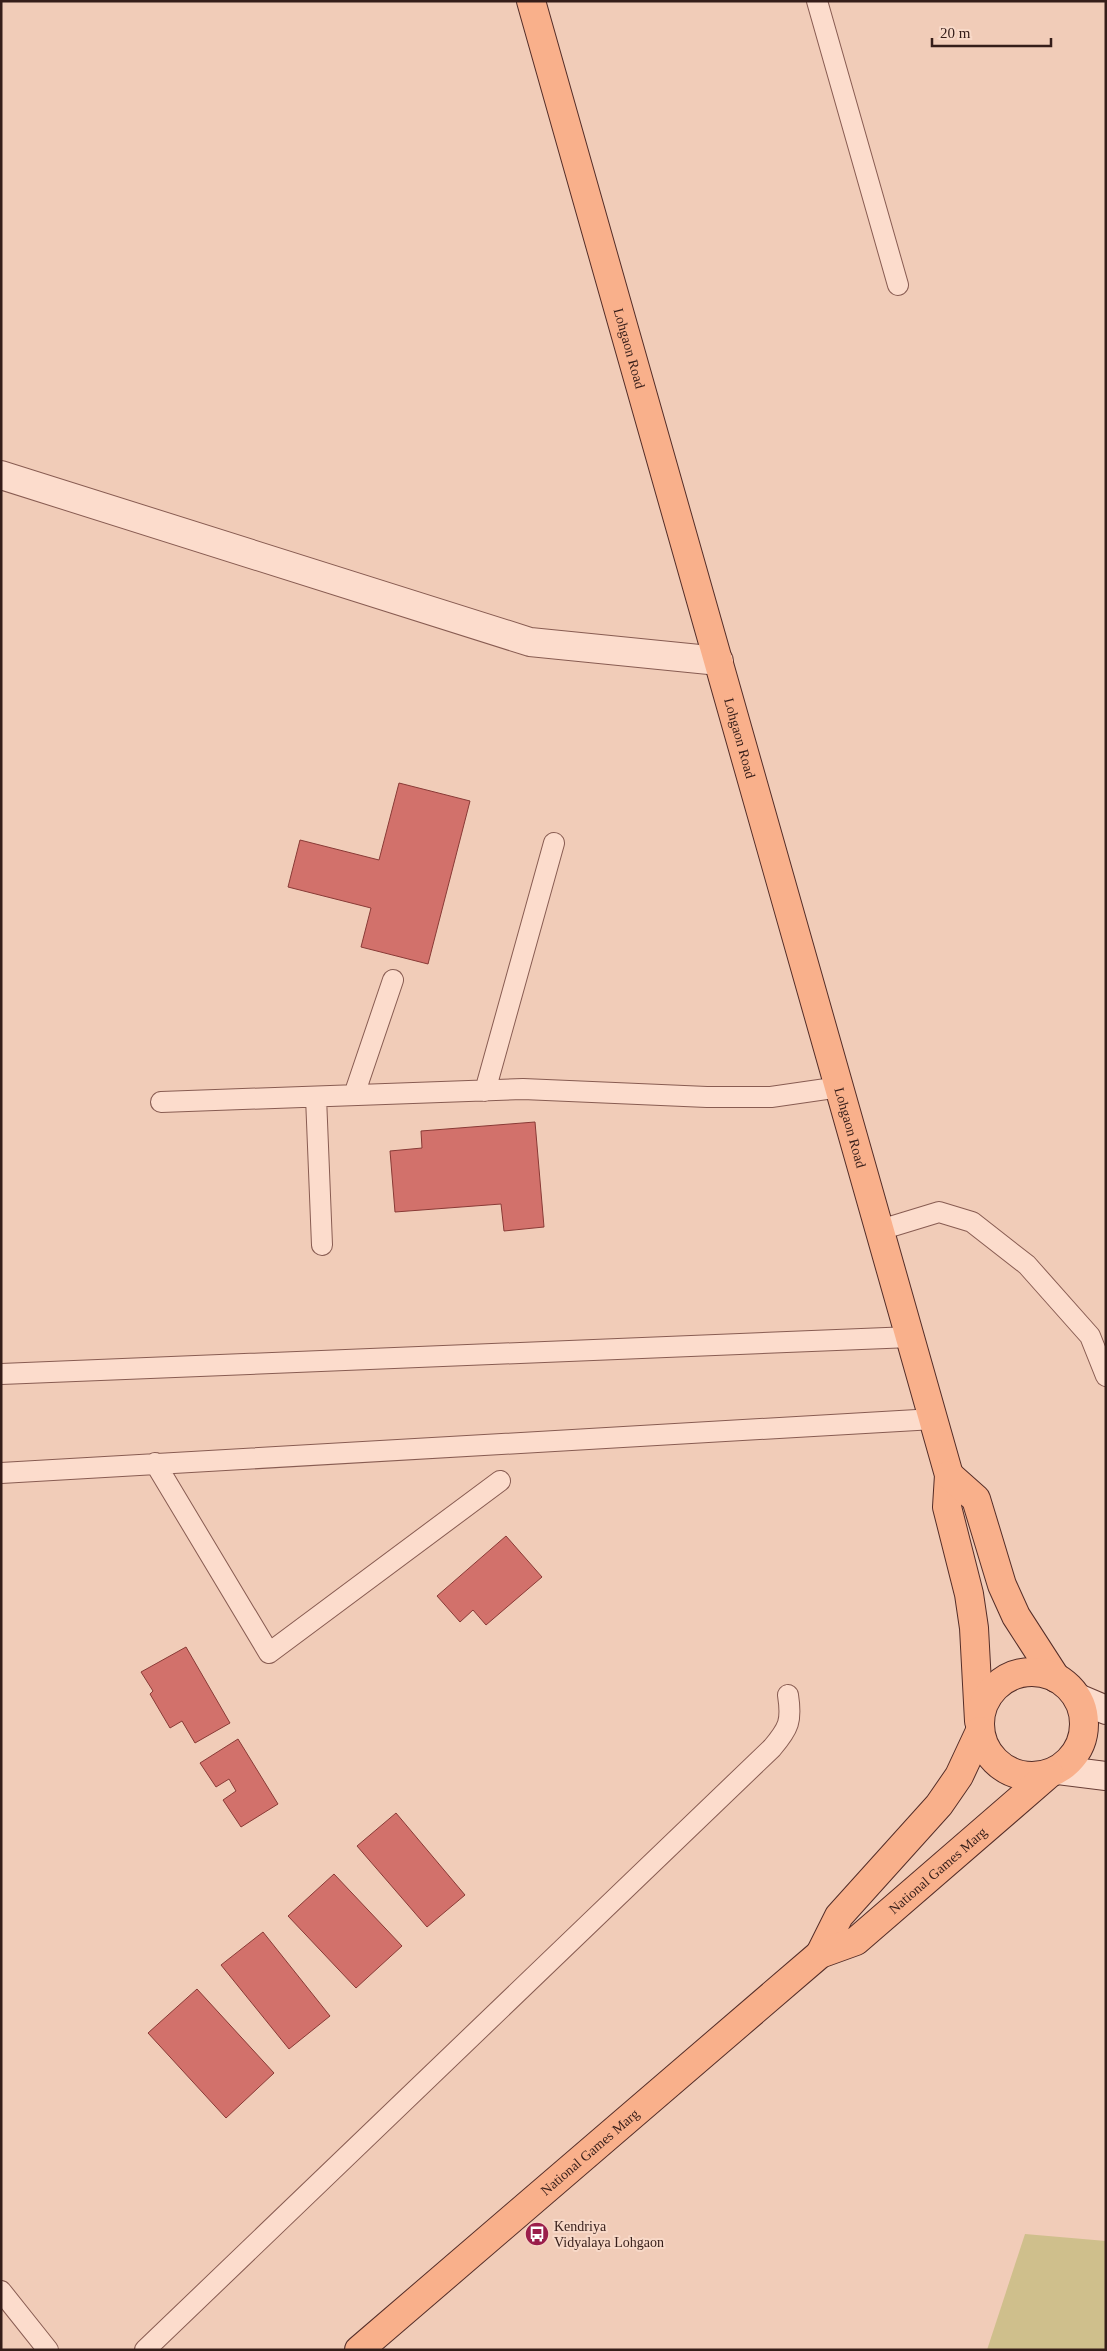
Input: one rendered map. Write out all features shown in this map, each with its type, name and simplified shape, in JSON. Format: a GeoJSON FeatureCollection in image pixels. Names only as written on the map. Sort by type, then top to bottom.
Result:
{"type":"FeatureCollection","features":[{"type":"Feature","properties":{"kind":"main road","name":"Lohgaon Road"},"geometry":{"type":"LineString","coordinates":[[531,1],[950,1475]]}},
{"type":"Feature","properties":{"kind":"main road"},"geometry":{"type":"LineString","coordinates":[[950,1475],[976,1499],[1002,1585],[1016,1616],[1056,1678]]}},
{"type":"Feature","properties":{"kind":"main road"},"geometry":{"type":"LineString","coordinates":[[950,1475],[947,1507],[969,1594],[974,1628],[980,1726],[987,1750],[1000,1766],[1009,1771],[1029,1776],[1053,1772],[1074,1756],[1083,1738],[1084,1718],[1078,1698],[1064,1683],[1041,1673],[1026,1672],[1006,1679],[998,1685],[985,1701],[980,1726]]}},
{"type":"Feature","properties":{"kind":"main road","name":"National Games Marg"},"geometry":{"type":"LineString","coordinates":[[820,1954],[839,1916],[940,1805],[959,1776],[980,1726]]}},
{"type":"Feature","properties":{"kind":"main road","name":"National Games Marg"},"geometry":{"type":"LineString","coordinates":[[359,2350],[820,1954],[856,1941],[1053,1772]]}},
{"type":"Feature","properties":{"kind":"street"},"geometry":{"type":"LineString","coordinates":[[1,475],[530,642],[719,662]]}},
{"type":"Feature","properties":{"kind":"street"},"geometry":{"type":"LineString","coordinates":[[1078,1698],[1106,1710]]}},
{"type":"Feature","properties":{"kind":"street"},"geometry":{"type":"LineString","coordinates":[[1053,1772],[1106,1776]]}},
{"type":"Feature","properties":{"kind":"lane"},"geometry":{"type":"LineString","coordinates":[[817,1],[898,285]]}},
{"type":"Feature","properties":{"kind":"lane"},"geometry":{"type":"LineString","coordinates":[[485,1091],[554,843]]}},
{"type":"Feature","properties":{"kind":"lane"},"geometry":{"type":"LineString","coordinates":[[354,1095],[393,980]]}},
{"type":"Feature","properties":{"kind":"lane"},"geometry":{"type":"LineString","coordinates":[[161,1102],[523,1089],[707,1097],[771,1097],[840,1087]]}},
{"type":"Feature","properties":{"kind":"lane"},"geometry":{"type":"LineString","coordinates":[[316,1097],[322,1245]]}},
{"type":"Feature","properties":{"kind":"lane"},"geometry":{"type":"LineString","coordinates":[[880,1230],[939,1212],[972,1222],[1028,1265],[1090,1336],[1106,1376]]}},
{"type":"Feature","properties":{"kind":"lane"},"geometry":{"type":"LineString","coordinates":[[1,1374],[911,1337]]}},
{"type":"Feature","properties":{"kind":"lane"},"geometry":{"type":"LineString","coordinates":[[1,1473],[934,1419]]}},
{"type":"Feature","properties":{"kind":"lane"},"geometry":{"type":"LineString","coordinates":[[155,1463],[269,1653],[500,1481]]}},
{"type":"Feature","properties":{"kind":"lane"},"geometry":{"type":"LineString","coordinates":[[145,2350],[772,1748],[787,1730],[790,1709],[788,1695]]}},
{"type":"Feature","properties":{"kind":"lane"},"geometry":{"type":"LineString","coordinates":[[1,2291],[48,2350]]}},
{"type":"Feature","properties":{"kind":"shaded area"},"geometry":{"type":"Polygon","coordinates":[[[1025,2234],[1106,2241],[1106,2350],[987,2350],[1025,2234]]]}},
{"type":"Feature","properties":{"kind":"building"},"geometry":{"type":"Polygon","coordinates":[[[399,783],[470,801],[428,964],[361,947],[371,908],[288,887],[300,840],[379,860],[399,783]]]}},
{"type":"Feature","properties":{"kind":"building"},"geometry":{"type":"Polygon","coordinates":[[[535,1122],[544,1227],[504,1231],[501,1204],[395,1212],[390,1151],[422,1148],[421,1131],[535,1122]]]}},
{"type":"Feature","properties":{"kind":"building"},"geometry":{"type":"Polygon","coordinates":[[[506,1536],[542,1577],[486,1625],[473,1610],[460,1622],[437,1596],[506,1536]]]}},
{"type":"Feature","properties":{"kind":"building"},"geometry":{"type":"Polygon","coordinates":[[[186,1647],[230,1723],[195,1743],[182,1721],[170,1728],[150,1694],[153,1691],[141,1672],[186,1647]]]}},
{"type":"Feature","properties":{"kind":"building"},"geometry":{"type":"Polygon","coordinates":[[[238,1739],[278,1804],[241,1827],[223,1800],[236,1791],[229,1779],[216,1787],[200,1763],[238,1739]]]}},
{"type":"Feature","properties":{"kind":"building"},"geometry":{"type":"Polygon","coordinates":[[[396,1813],[465,1895],[427,1927],[357,1846],[396,1813]]]}},
{"type":"Feature","properties":{"kind":"building"},"geometry":{"type":"Polygon","coordinates":[[[334,1874],[402,1946],[356,1988],[288,1916],[334,1874]]]}},
{"type":"Feature","properties":{"kind":"building"},"geometry":{"type":"Polygon","coordinates":[[[263,1932],[330,2016],[289,2049],[221,1965],[263,1932]]]}},
{"type":"Feature","properties":{"kind":"building"},"geometry":{"type":"Polygon","coordinates":[[[197,1989],[274,2073],[226,2118],[148,2033],[197,1989]]]}},
{"type":"Feature","properties":{"kind":"place","name":"Kendriya Vidyalaya Lohgaon"},"geometry":{"type":"Point","coordinates":[537,2234]}}]}
